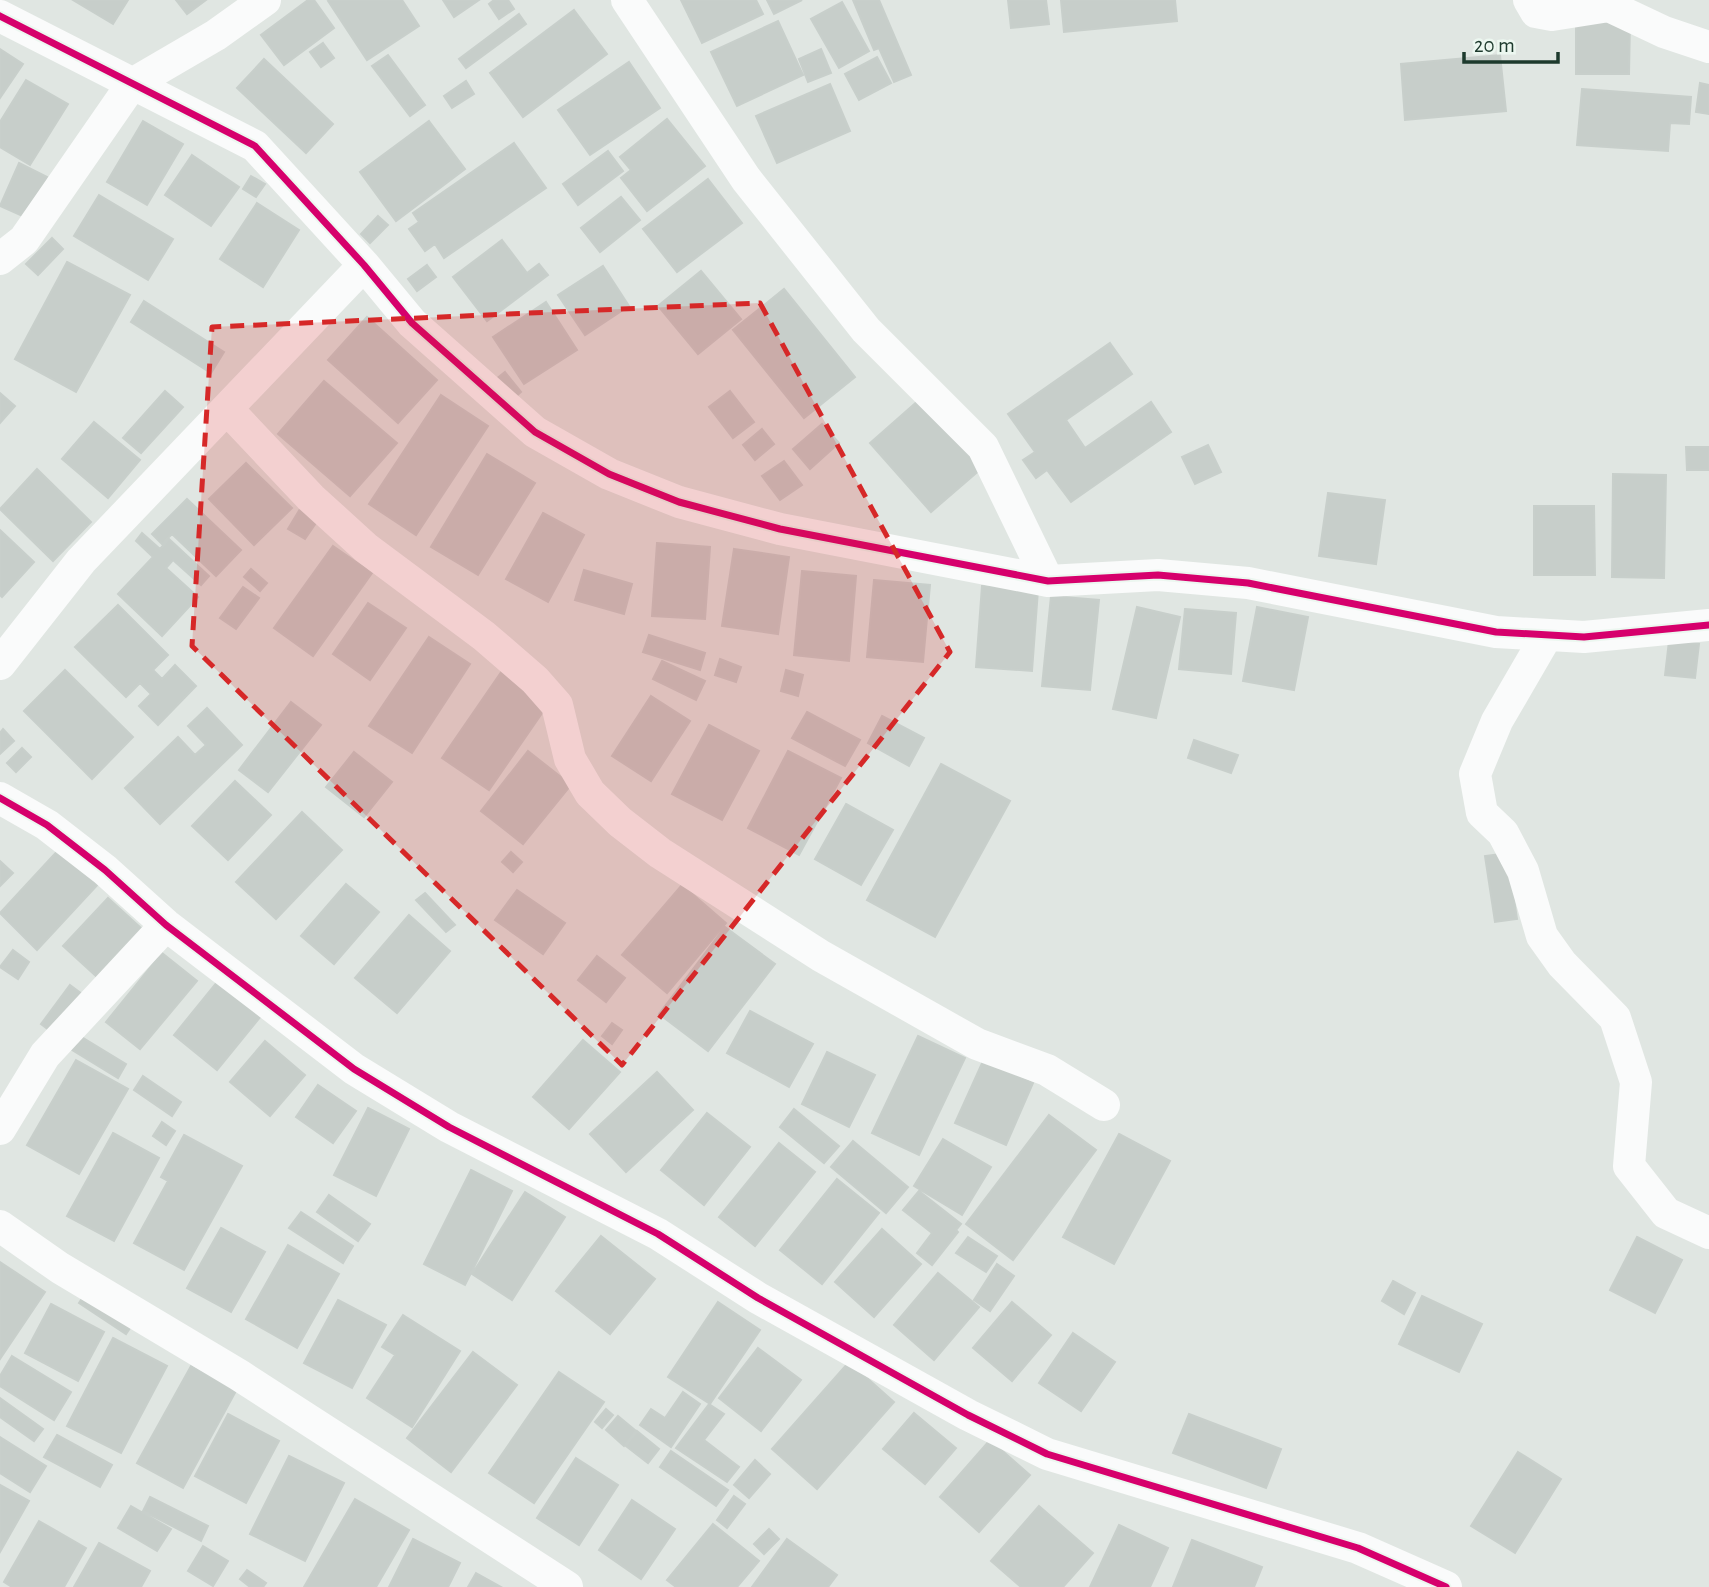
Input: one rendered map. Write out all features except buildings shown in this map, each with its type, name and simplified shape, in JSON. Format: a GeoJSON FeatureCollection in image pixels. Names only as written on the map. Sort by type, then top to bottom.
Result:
{"type":"FeatureCollection","features":[{"type":"Feature","properties":{"kind":"street"},"geometry":{"type":"LineString","coordinates":[[0,259],[24,240],[132,84],[216,35],[265,0]]}},
{"type":"Feature","properties":{"kind":"street"},"geometry":{"type":"LineString","coordinates":[[627,0],[746,179],[866,330],[983,447],[1048,581]]}},
{"type":"Feature","properties":{"kind":"street"},"geometry":{"type":"LineString","coordinates":[[1523,0],[1527,14],[1538,11],[1536,12],[1552,15],[1609,6],[1664,32],[1709,47]]}},
{"type":"Feature","properties":{"kind":"street"},"geometry":{"type":"LineString","coordinates":[[0,16],[255,146],[364,265],[412,323],[535,432],[608,474],[679,502],[780,528],[1048,581],[1158,575],[1248,583],[1496,632],[1584,637],[1709,625]]}},
{"type":"Feature","properties":{"kind":"street"},"geometry":{"type":"LineString","coordinates":[[0,664],[81,561],[364,265]]}},
{"type":"Feature","properties":{"kind":"street"},"geometry":{"type":"LineString","coordinates":[[228,410],[311,498],[366,548],[484,636],[535,680],[557,705],[570,759],[590,793],[620,822],[660,853],[821,956],[977,1044],[1047,1070],[1104,1105]]}},
{"type":"Feature","properties":{"kind":"street"},"geometry":{"type":"LineString","coordinates":[[1547,635],[1497,721],[1475,774],[1482,813],[1503,832],[1523,871],[1542,936],[1562,964],[1615,1018],[1636,1082],[1629,1166],[1666,1213],[1709,1233]]}},
{"type":"Feature","properties":{"kind":"street"},"geometry":{"type":"LineString","coordinates":[[0,798],[47,825],[76,847],[166,925],[354,1069],[449,1127],[658,1234],[758,1298],[968,1415],[1047,1454],[1358,1548],[1446,1587]]}},
{"type":"Feature","properties":{"kind":"street"},"geometry":{"type":"LineString","coordinates":[[0,1129],[45,1055],[166,925]]}},
{"type":"Feature","properties":{"kind":"street"},"geometry":{"type":"LineString","coordinates":[[0,1226],[60,1268],[239,1375],[567,1587]]}},
{"type":"Feature","properties":{"kind":"highlighted area"},"geometry":{"type":"Polygon","coordinates":[[[760,303],[950,652],[622,1065],[192,646],[212,327],[760,303]]]}},
{"type":"Feature","properties":{"kind":"cycle path"},"geometry":{"type":"LineString","coordinates":[[0,16],[255,146],[364,265],[412,323],[535,432],[609,474],[679,502],[780,529],[1048,581],[1158,575],[1248,583],[1496,632],[1584,637],[1709,625]]}},
{"type":"Feature","properties":{"kind":"cycle path"},"geometry":{"type":"LineString","coordinates":[[0,798],[47,825],[105,870],[166,925],[354,1069],[449,1127],[658,1234],[758,1298],[968,1415],[1047,1454],[1358,1548],[1446,1587]]}}]}
